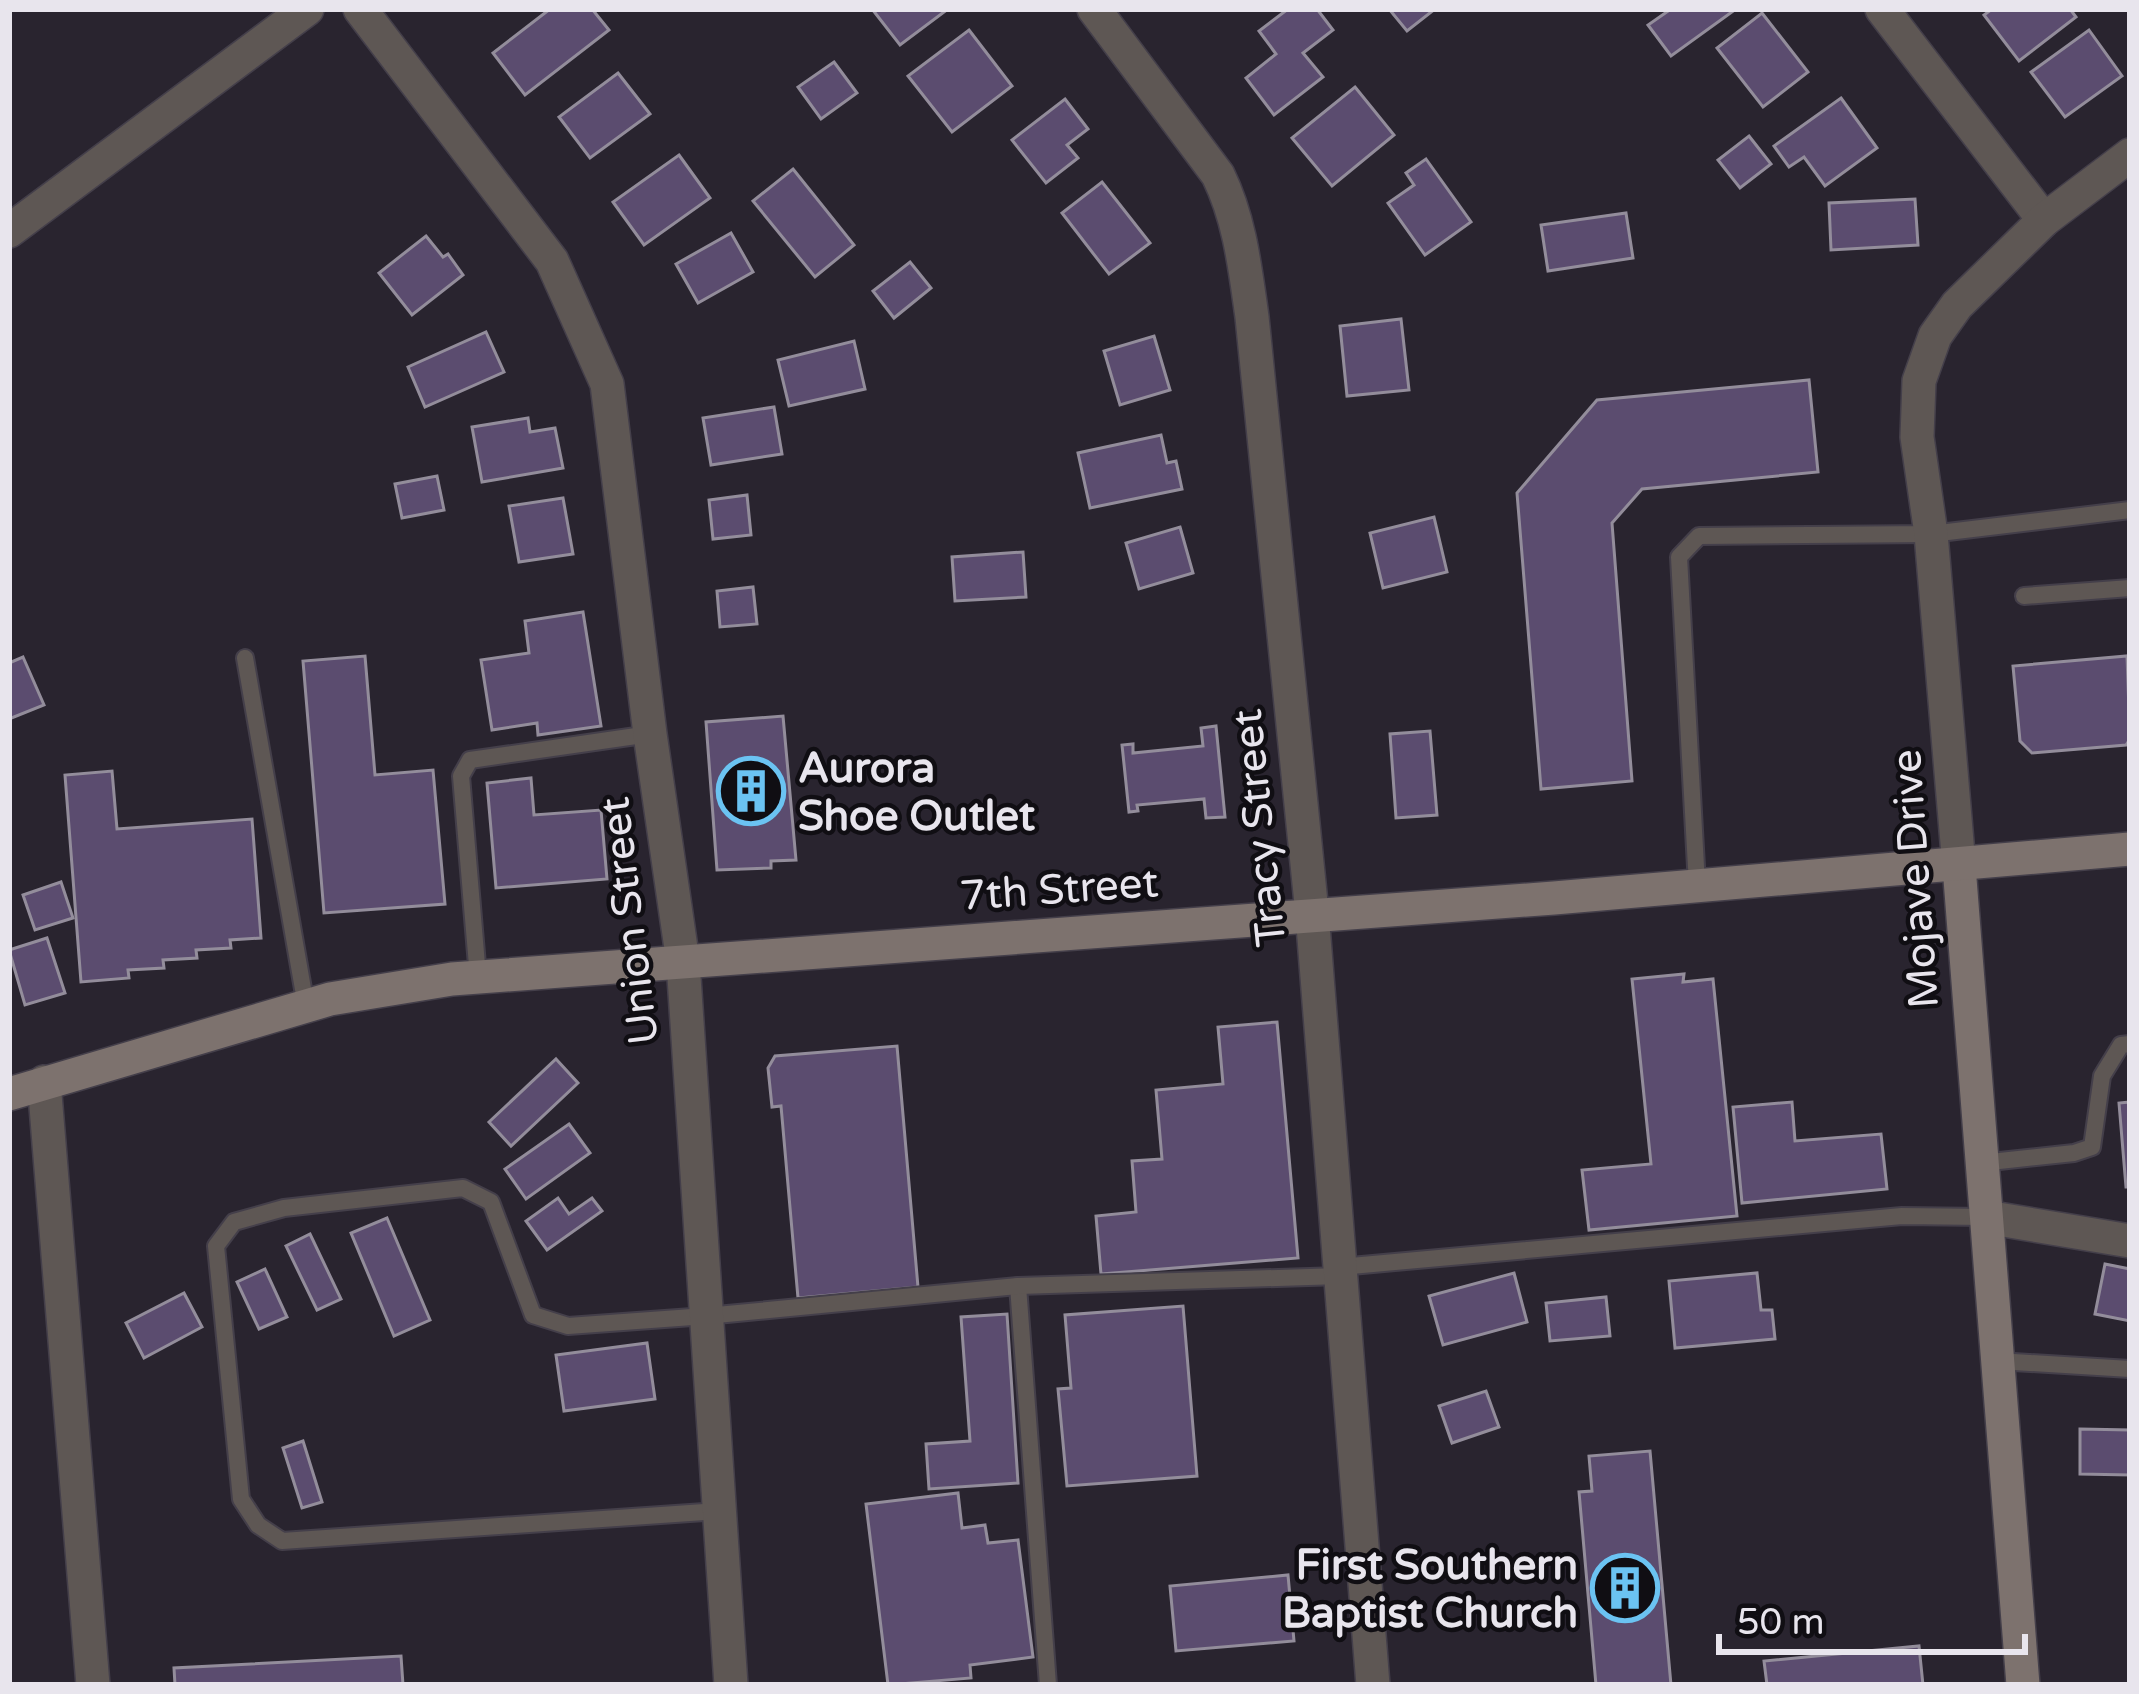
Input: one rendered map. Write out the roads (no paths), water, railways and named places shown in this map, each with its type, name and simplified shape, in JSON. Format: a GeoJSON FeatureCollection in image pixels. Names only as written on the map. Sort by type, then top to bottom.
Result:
{"type":"FeatureCollection","features":[{"type":"Feature","properties":{"kind":"main road","name":"7th Street"},"geometry":{"type":"LineString","coordinates":[[9,1094],[305,1006],[478,977],[1959,866],[2130,849]]}},
{"type":"Feature","properties":{"kind":"main road","name":"Mojave Drive"},"geometry":{"type":"LineString","coordinates":[[1959,866],[2023,1685]]}},
{"type":"Feature","properties":{"kind":"street"},"geometry":{"type":"LineString","coordinates":[[9,232],[307,9]]}},
{"type":"Feature","properties":{"kind":"street","name":"Union Street"},"geometry":{"type":"LineString","coordinates":[[360,9],[552,261],[607,384],[683,962],[731,1685]]}},
{"type":"Feature","properties":{"kind":"street","name":"Tracy Street"},"geometry":{"type":"LineString","coordinates":[[1094,9],[1218,175],[1232,204],[1252,317],[1312,914],[1373,1685]]}},
{"type":"Feature","properties":{"kind":"street"},"geometry":{"type":"LineString","coordinates":[[1882,9],[2044,220]]}},
{"type":"Feature","properties":{"kind":"street","name":"Mojave Drive"},"geometry":{"type":"LineString","coordinates":[[1959,866],[1931,534],[1917,437],[1919,381],[1935,336],[1957,305],[2044,220],[2130,155]]}},
{"type":"Feature","properties":{"kind":"street"},"geometry":{"type":"LineString","coordinates":[[44,1082],[94,1685]]}},
{"type":"Feature","properties":{"kind":"street"},"geometry":{"type":"LineString","coordinates":[[1985,1216],[2130,1241]]}},
{"type":"Feature","properties":{"kind":"lane"},"geometry":{"type":"LineString","coordinates":[[1696,885],[1679,557],[1699,536],[1931,534],[2130,510]]}},
{"type":"Feature","properties":{"kind":"lane"},"geometry":{"type":"LineString","coordinates":[[2024,596],[2130,588]]}},
{"type":"Feature","properties":{"kind":"lane"},"geometry":{"type":"LineString","coordinates":[[245,658],[305,1006]]}},
{"type":"Feature","properties":{"kind":"lane"},"geometry":{"type":"LineString","coordinates":[[478,977],[461,776],[470,760],[650,734]]}},
{"type":"Feature","properties":{"kind":"lane"},"geometry":{"type":"LineString","coordinates":[[1982,1162],[2092,1147],[2102,1076],[2121,1045],[2130,1044]]}},
{"type":"Feature","properties":{"kind":"lane"},"geometry":{"type":"LineString","coordinates":[[719,1511],[282,1541],[258,1525],[241,1499],[216,1246],[234,1222],[284,1208],[463,1188],[491,1202],[533,1315],[568,1326],[1018,1286],[1340,1272],[1902,1216],[1985,1216]]}},
{"type":"Feature","properties":{"kind":"lane"},"geometry":{"type":"LineString","coordinates":[[1018,1286],[1048,1685]]}},
{"type":"Feature","properties":{"kind":"lane"},"geometry":{"type":"LineString","coordinates":[[1997,1361],[2130,1369]]}},
{"type":"Feature","properties":{"kind":"place","name":"Aurora Shoe Outlet"},"geometry":{"type":"Point","coordinates":[751,791]}},
{"type":"Feature","properties":{"kind":"place","name":"First Southern Baptist Church"},"geometry":{"type":"Point","coordinates":[1625,1588]}}]}
